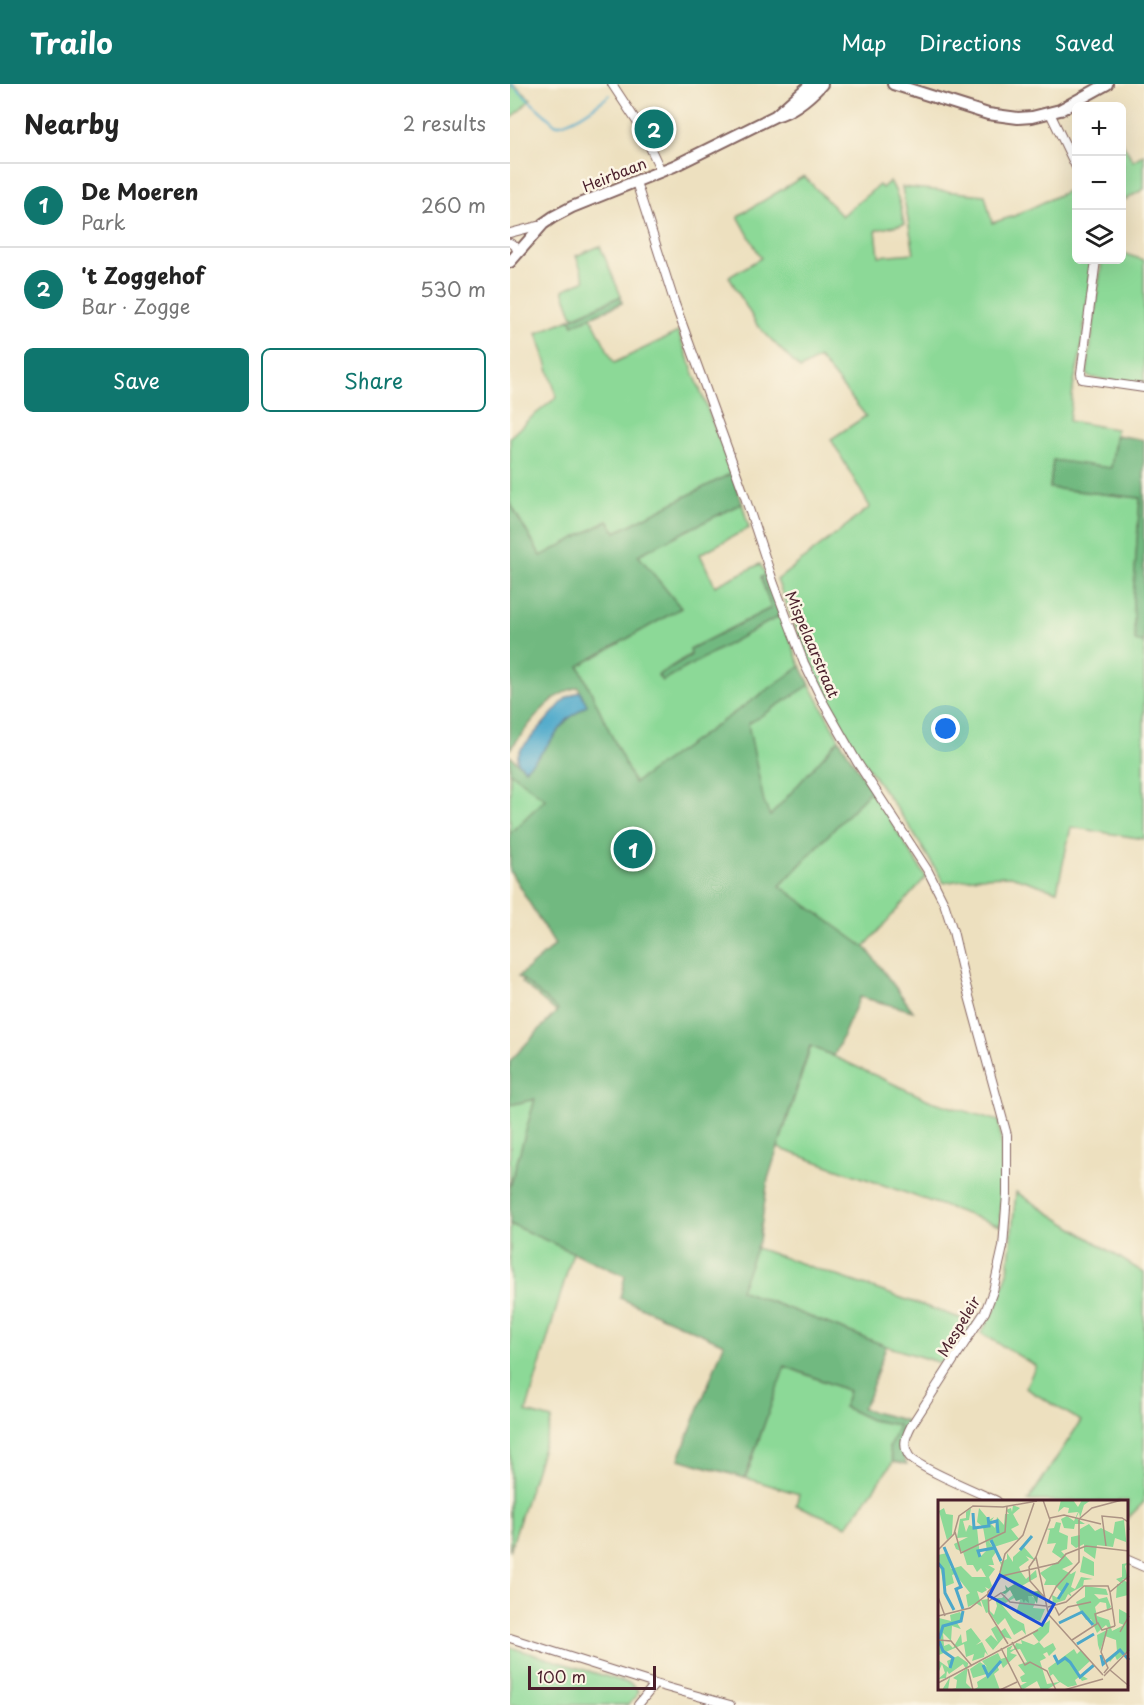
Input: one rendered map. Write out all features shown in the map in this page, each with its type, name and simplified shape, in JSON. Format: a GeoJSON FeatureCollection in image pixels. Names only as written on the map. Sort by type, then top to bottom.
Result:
{"type":"FeatureCollection","features":[{"type":"Feature","properties":{"kind":"main road","name":"Heirbaan"},"geometry":{"type":"LineString","coordinates":[[775,117],[812,84]]}},
{"type":"Feature","properties":{"kind":"main road","name":"Heirbaan"},"geometry":{"type":"LineString","coordinates":[[510,262],[542,225],[553,217],[572,207],[674,166],[775,117],[798,105],[822,84]]}},
{"type":"Feature","properties":{"kind":"main road"},"geometry":{"type":"LineString","coordinates":[[893,84],[999,116],[1032,117],[1073,104],[1107,84]]}},
{"type":"Feature","properties":{"kind":"street"},"geometry":{"type":"LineString","coordinates":[[612,84],[641,128],[661,171]]}},
{"type":"Feature","properties":{"kind":"street"},"geometry":{"type":"LineString","coordinates":[[1050,113],[1072,157]]}},
{"type":"Feature","properties":{"kind":"street","name":"Mispelaarstraat"},"geometry":{"type":"LineString","coordinates":[[636,182],[675,304],[804,663],[829,714],[857,762],[928,871],[944,903],[998,1099]]}},
{"type":"Feature","properties":{"kind":"street"},"geometry":{"type":"LineString","coordinates":[[510,233],[542,225]]}},
{"type":"Feature","properties":{"kind":"street"},"geometry":{"type":"LineString","coordinates":[[510,243],[518,252]]}},
{"type":"Feature","properties":{"kind":"street"},"geometry":{"type":"LineString","coordinates":[[1095,264],[1082,379],[1144,388]]}},
{"type":"Feature","properties":{"kind":"street","name":"Mespeleir"},"geometry":{"type":"LineString","coordinates":[[996,1500],[911,1460],[905,1449],[906,1437],[911,1426],[985,1312],[993,1291],[1003,1246],[1007,1189],[1007,1135],[998,1099]]}},
{"type":"Feature","properties":{"kind":"street"},"geometry":{"type":"LineString","coordinates":[[1129,1560],[1144,1567]]}},
{"type":"Feature","properties":{"kind":"street"},"geometry":{"type":"LineString","coordinates":[[510,1638],[730,1705]]}},
{"type":"Feature","properties":{"kind":"street"},"geometry":{"type":"LineString","coordinates":[[638,1705],[655,1684]]}},
{"type":"Feature","properties":{"kind":"green space"},"geometry":{"type":"Polygon","coordinates":[[[510,84],[531,99],[510,120],[510,84]]]}},
{"type":"Feature","properties":{"kind":"green space"},"geometry":{"type":"Polygon","coordinates":[[[1126,149],[1133,161],[1144,154],[1144,189],[1126,199],[1126,149]]]}},
{"type":"Feature","properties":{"kind":"green space"},"geometry":{"type":"Polygon","coordinates":[[[804,176],[842,216],[879,185],[882,188],[890,181],[898,197],[904,224],[876,230],[879,256],[914,253],[902,187],[985,195],[992,223],[1014,216],[1072,189],[1072,264],[1092,264],[1069,421],[1116,429],[1111,469],[1053,460],[1050,488],[1140,498],[1133,600],[1135,641],[1144,643],[1144,839],[1071,827],[1057,891],[1011,876],[979,877],[944,883],[911,829],[857,752],[811,666],[777,580],[870,507],[831,439],[866,416],[819,358],[800,369],[757,325],[729,277],[761,258],[738,216],[804,176]]]}},
{"type":"Feature","properties":{"kind":"green space"},"geometry":{"type":"Polygon","coordinates":[[[600,246],[621,296],[573,317],[563,290],[585,280],[576,256],[600,246]]]}},
{"type":"Feature","properties":{"kind":"green space"},"geometry":{"type":"Polygon","coordinates":[[[1126,254],[1144,260],[1144,386],[1089,377],[1087,373],[1101,264],[1126,264],[1126,254]]]}},
{"type":"Feature","properties":{"kind":"green space"},"geometry":{"type":"Polygon","coordinates":[[[621,296],[622,303],[573,325],[570,319],[621,296]]]}},
{"type":"Feature","properties":{"kind":"green space"},"geometry":{"type":"Polygon","coordinates":[[[591,317],[614,363],[678,332],[732,473],[616,532],[608,521],[541,557],[510,503],[510,437],[557,397],[537,333],[570,319],[573,325],[591,317]]]}},
{"type":"Feature","properties":{"kind":"green space"},"geometry":{"type":"Polygon","coordinates":[[[1116,435],[1144,440],[1144,643],[1135,641],[1133,600],[1140,498],[1050,488],[1053,460],[1111,468],[1116,435]]]}},
{"type":"Feature","properties":{"kind":"green space"},"geometry":{"type":"Polygon","coordinates":[[[732,473],[742,503],[638,555],[681,608],[579,666],[634,783],[801,666],[810,685],[748,724],[764,802],[770,816],[839,739],[871,790],[780,886],[867,949],[913,1011],[860,997],[834,1056],[810,1046],[768,1179],[759,1241],[740,1290],[886,1346],[868,1399],[862,1408],[906,1421],[908,1425],[902,1444],[907,1464],[893,1462],[889,1448],[898,1425],[871,1420],[844,1407],[849,1391],[785,1366],[745,1478],[679,1459],[724,1344],[620,1298],[625,1276],[510,1224],[510,1187],[535,1099],[510,1105],[510,1061],[558,1010],[519,976],[555,945],[510,871],[510,833],[545,799],[510,772],[510,756],[525,769],[538,757],[567,720],[587,705],[578,687],[567,691],[540,712],[510,749],[510,503],[541,556],[608,521],[616,532],[732,473]]]}},
{"type":"Feature","properties":{"kind":"green space"},"geometry":{"type":"Polygon","coordinates":[[[742,503],[749,528],[700,554],[715,586],[760,564],[766,575],[761,578],[771,608],[690,649],[691,654],[658,675],[662,681],[781,615],[800,666],[839,739],[770,817],[764,803],[584,1036],[522,982],[559,947],[774,685],[634,784],[579,666],[681,608],[637,555],[742,503]]]}},
{"type":"Feature","properties":{"kind":"green space"},"geometry":{"type":"Polygon","coordinates":[[[766,575],[781,615],[662,681],[658,675],[691,655],[690,649],[771,608],[761,577],[766,575]]]}},
{"type":"Feature","properties":{"kind":"green space"},"geometry":{"type":"Polygon","coordinates":[[[510,764],[551,794],[510,833],[510,764]]]}},
{"type":"Feature","properties":{"kind":"green space"},"geometry":{"type":"Polygon","coordinates":[[[871,790],[926,877],[864,947],[780,886],[871,790]]]}},
{"type":"Feature","properties":{"kind":"green space"},"geometry":{"type":"Polygon","coordinates":[[[811,1046],[931,1101],[999,1121],[1002,1153],[1000,1226],[778,1148],[811,1046]]]}},
{"type":"Feature","properties":{"kind":"green space"},"geometry":{"type":"Polygon","coordinates":[[[535,1099],[510,1187],[510,1105],[535,1099]]]}},
{"type":"Feature","properties":{"kind":"green space"},"geometry":{"type":"Polygon","coordinates":[[[1016,1192],[1144,1273],[1144,1502],[1129,1517],[1129,1500],[1029,1500],[1081,1421],[1025,1388],[1036,1366],[981,1333],[997,1307],[1008,1272],[1016,1192]]]}},
{"type":"Feature","properties":{"kind":"green space"},"geometry":{"type":"Polygon","coordinates":[[[510,1224],[573,1252],[526,1412],[552,1419],[510,1551],[510,1224]]]}},
{"type":"Feature","properties":{"kind":"green space"},"geometry":{"type":"Polygon","coordinates":[[[756,1248],[974,1323],[947,1365],[886,1346],[739,1290],[756,1248]]]}},
{"type":"Feature","properties":{"kind":"green space"},"geometry":{"type":"Polygon","coordinates":[[[784,1366],[849,1391],[844,1407],[871,1420],[899,1425],[889,1448],[893,1462],[847,1526],[796,1505],[799,1494],[746,1478],[784,1366]]]}},
{"type":"Feature","properties":{"kind":"green space"},"geometry":{"type":"Polygon","coordinates":[[[510,1647],[631,1684],[638,1691],[628,1705],[510,1705],[510,1647]]]}},
{"type":"Feature","properties":{"kind":"water"},"geometry":{"type":"Polygon","coordinates":[[[580,691],[587,705],[567,720],[538,757],[525,769],[518,762],[521,749],[566,698],[580,691]]]}},
{"type":"Feature","properties":{"kind":"waterway"},"geometry":{"type":"LineString","coordinates":[[511,84],[556,125],[578,117],[610,95]]}},
{"type":"Feature","properties":{"kind":"place","name":"'t Zoggehof"},"geometry":{"type":"Point","coordinates":[654,129]}},
{"type":"Feature","properties":{"kind":"place","name":"De Moeren"},"geometry":{"type":"Point","coordinates":[633,849]}}]}
